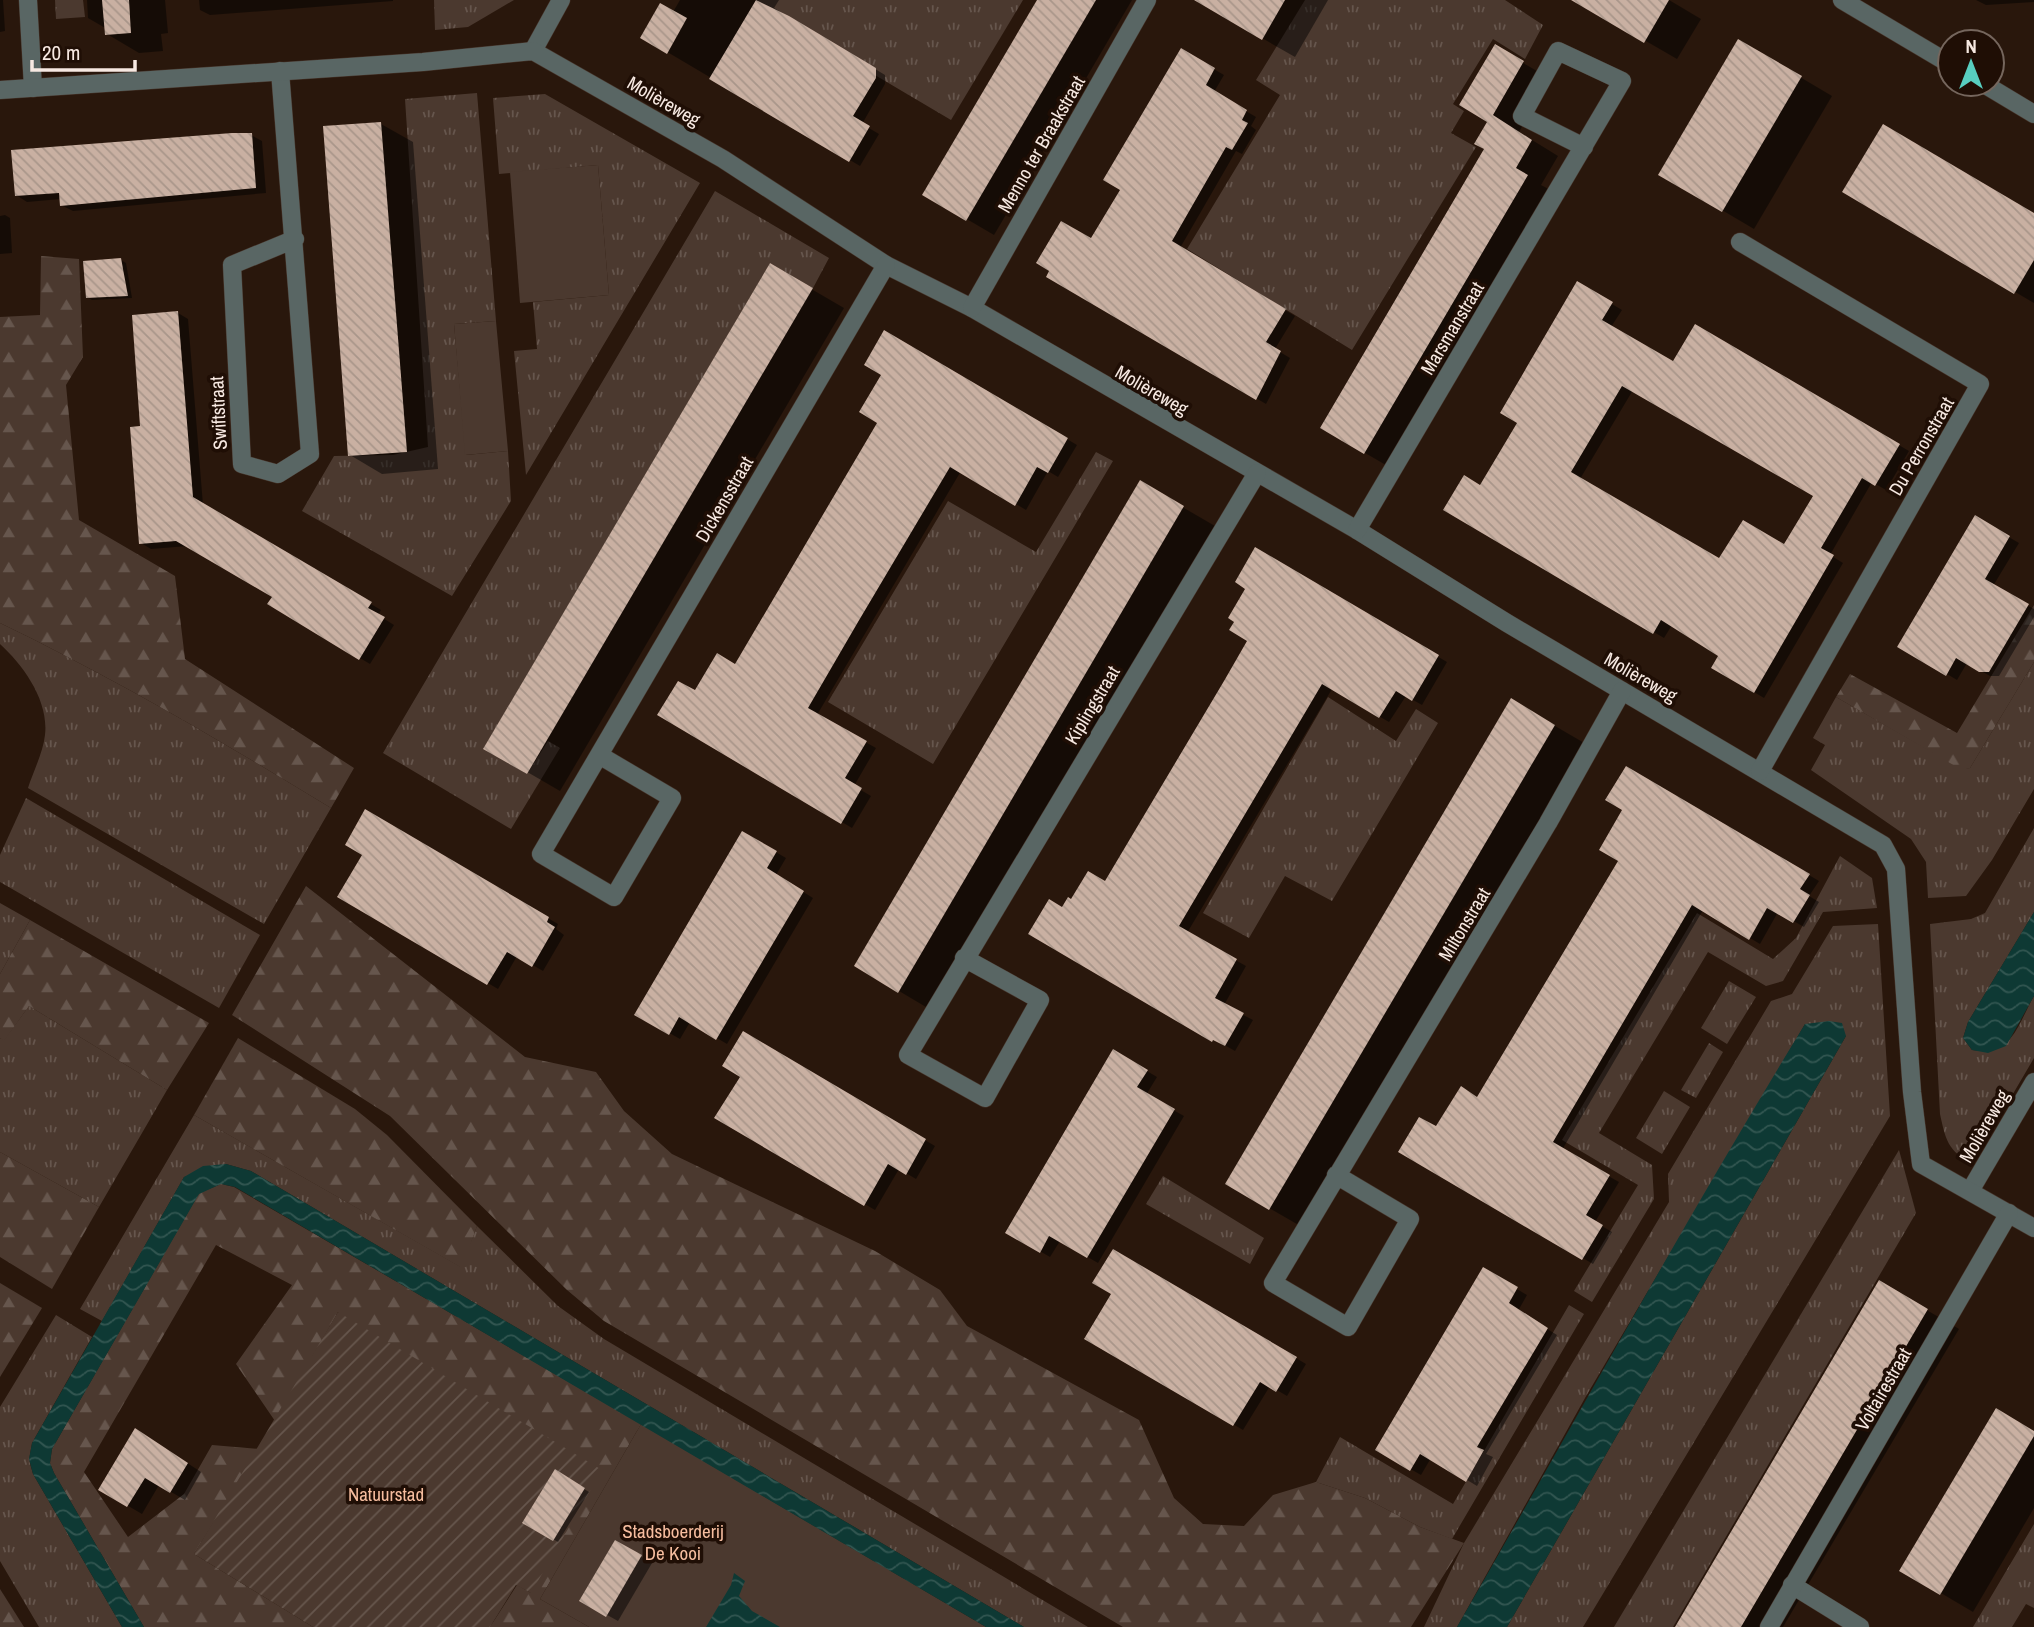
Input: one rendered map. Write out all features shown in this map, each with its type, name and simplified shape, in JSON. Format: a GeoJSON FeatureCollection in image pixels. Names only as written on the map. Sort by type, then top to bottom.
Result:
{"type":"FeatureCollection","features":[{"type":"Feature","properties":{"kind":"street"},"geometry":{"type":"LineString","coordinates":[[27,0],[33,88]]}},
{"type":"Feature","properties":{"kind":"street"},"geometry":{"type":"LineString","coordinates":[[0,90],[533,51],[561,0]]}},
{"type":"Feature","properties":{"kind":"street","name":"Menno ter Braakstraat"},"geometry":{"type":"LineString","coordinates":[[972,308],[1147,0]]}},
{"type":"Feature","properties":{"kind":"street"},"geometry":{"type":"LineString","coordinates":[[1842,0],[1936,56]]}},
{"type":"Feature","properties":{"kind":"street","name":"Molièreweg"},"geometry":{"type":"LineString","coordinates":[[533,51],[723,159],[886,265],[972,308],[1357,530],[1883,845],[1896,869],[1912,1092],[1921,1164],[2034,1228]]}},
{"type":"Feature","properties":{"kind":"street","name":"Marsmanstraat"},"geometry":{"type":"LineString","coordinates":[[1357,530],[1584,147],[1622,81],[1558,51],[1522,116],[1584,147]]}},
{"type":"Feature","properties":{"kind":"street","name":"Swiftstraat"},"geometry":{"type":"LineString","coordinates":[[280,71],[295,239],[310,454],[278,474],[242,464],[232,265],[295,239]]}},
{"type":"Feature","properties":{"kind":"street"},"geometry":{"type":"LineString","coordinates":[[2006,97],[2034,114]]}},
{"type":"Feature","properties":{"kind":"street","name":"Du Perronstraat"},"geometry":{"type":"LineString","coordinates":[[1740,242],[1980,384],[1760,771]]}},
{"type":"Feature","properties":{"kind":"street","name":"Dickensstraat"},"geometry":{"type":"LineString","coordinates":[[599,755],[672,797],[614,897],[541,854],[886,265]]}},
{"type":"Feature","properties":{"kind":"street","name":"Kiplingstraat"},"geometry":{"type":"LineString","coordinates":[[964,958],[1040,1000],[985,1098],[908,1055],[964,958],[1257,473]]}},
{"type":"Feature","properties":{"kind":"street","name":"Miltonstraat"},"geometry":{"type":"LineString","coordinates":[[1336,1175],[1410,1219],[1348,1327],[1273,1283],[1336,1175],[1548,823],[1622,691]]}},
{"type":"Feature","properties":{"kind":"street","name":"Molièreweg"},"geometry":{"type":"LineString","coordinates":[[1970,1191],[2034,1082]]}},
{"type":"Feature","properties":{"kind":"street","name":"Voltairestraat"},"geometry":{"type":"LineString","coordinates":[[1769,1627],[2009,1213]]}},
{"type":"Feature","properties":{"kind":"street"},"geometry":{"type":"LineString","coordinates":[[1792,1585],[1860,1627]]}},
{"type":"Feature","properties":{"kind":"green space"},"geometry":{"type":"Polygon","coordinates":[[[55,0],[83,0],[85,17],[56,19],[55,0]]]}},
{"type":"Feature","properties":{"kind":"green space"},"geometry":{"type":"Polygon","coordinates":[[[434,0],[514,0],[468,27],[435,30],[434,0]]]}},
{"type":"Feature","properties":{"kind":"green space"},"geometry":{"type":"Polygon","coordinates":[[[758,0],[1023,0],[951,120],[755,4],[758,0]]]}},
{"type":"Feature","properties":{"kind":"green space"},"geometry":{"type":"Polygon","coordinates":[[[1305,0],[1505,0],[1543,25],[1525,59],[1493,39],[1453,104],[1464,111],[1451,133],[1476,147],[1352,350],[1187,249],[1280,95],[1256,80],[1305,0]]]}},
{"type":"Feature","properties":{"kind":"green space"},"geometry":{"type":"Polygon","coordinates":[[[477,93],[496,321],[454,324],[466,455],[508,451],[511,501],[452,596],[302,511],[334,456],[393,455],[428,447],[405,99],[477,93]]]}},
{"type":"Feature","properties":{"kind":"green space"},"geometry":{"type":"Polygon","coordinates":[[[545,94],[700,183],[526,475],[514,351],[537,349],[533,302],[609,295],[598,165],[499,174],[493,98],[545,94]]]}},
{"type":"Feature","properties":{"kind":"green space"},"geometry":{"type":"Polygon","coordinates":[[[598,165],[609,295],[520,303],[510,172],[598,165]]]}},
{"type":"Feature","properties":{"kind":"green space"},"geometry":{"type":"Polygon","coordinates":[[[715,191],[829,258],[813,288],[770,263],[484,748],[527,774],[548,741],[560,748],[511,829],[383,753],[715,191]]]}},
{"type":"Feature","properties":{"kind":"green space"},"geometry":{"type":"Polygon","coordinates":[[[41,256],[79,259],[83,357],[66,385],[79,520],[175,576],[185,659],[354,768],[331,808],[168,711],[0,623],[0,317],[40,315],[41,256]]]}},
{"type":"Feature","properties":{"kind":"green space"},"geometry":{"type":"Polygon","coordinates":[[[496,321],[508,451],[465,455],[454,324],[496,321]]]}},
{"type":"Feature","properties":{"kind":"green space"},"geometry":{"type":"Polygon","coordinates":[[[1096,452],[1113,461],[933,764],[828,702],[948,501],[1036,552],[1096,452]]]}},
{"type":"Feature","properties":{"kind":"green space"},"geometry":{"type":"Polygon","coordinates":[[[2034,605],[2034,662],[1970,768],[1962,770],[1836,697],[1850,674],[1957,733],[2034,605]]]}},
{"type":"Feature","properties":{"kind":"green space"},"geometry":{"type":"Polygon","coordinates":[[[0,623],[168,711],[331,808],[264,924],[28,788],[45,735],[43,710],[26,673],[0,644],[0,623]]]}},
{"type":"Feature","properties":{"kind":"green space"},"geometry":{"type":"Polygon","coordinates":[[[2034,662],[2034,789],[1992,860],[1966,896],[1928,898],[1926,862],[1911,839],[1811,770],[1825,745],[1813,738],[1836,697],[1962,769],[1970,768],[2034,662]]]}},
{"type":"Feature","properties":{"kind":"green space"},"geometry":{"type":"Polygon","coordinates":[[[1328,697],[1396,741],[1416,709],[1438,723],[1332,901],[1285,876],[1249,938],[1203,913],[1328,697]]]}},
{"type":"Feature","properties":{"kind":"green space"},"geometry":{"type":"Polygon","coordinates":[[[26,798],[260,935],[219,1008],[0,882],[0,855],[26,798]]]}},
{"type":"Feature","properties":{"kind":"green space"},"geometry":{"type":"Polygon","coordinates":[[[2034,828],[2034,912],[1968,1022],[1963,1038],[1972,1050],[1996,1049],[2005,1044],[2012,1037],[2034,996],[2034,1058],[1973,1162],[1958,1154],[1949,1144],[1940,1114],[1930,924],[1971,919],[1985,913],[2034,828]]]}},
{"type":"Feature","properties":{"kind":"green space"},"geometry":{"type":"Polygon","coordinates":[[[1840,856],[1872,878],[1877,908],[1823,912],[1783,981],[1766,986],[1708,952],[1599,1133],[1652,1165],[1654,1199],[1592,1302],[1574,1291],[1638,1185],[1562,1140],[1697,913],[1773,959],[1796,938],[1840,856]]]}},
{"type":"Feature","properties":{"kind":"green space"},"geometry":{"type":"Polygon","coordinates":[[[306,886],[525,1057],[596,1072],[624,1111],[672,1154],[875,1251],[940,1290],[967,1326],[1139,1420],[1174,1498],[1203,1524],[1244,1526],[1273,1495],[1316,1482],[1365,1498],[1420,1527],[1464,1543],[1411,1627],[1123,1627],[604,1321],[567,1290],[390,1116],[232,1015],[306,886]]]}},
{"type":"Feature","properties":{"kind":"green space"},"geometry":{"type":"Polygon","coordinates":[[[0,903],[30,920],[0,974],[0,903]]]}},
{"type":"Feature","properties":{"kind":"green space"},"geometry":{"type":"Polygon","coordinates":[[[30,920],[209,1023],[167,1090],[29,1006],[4,1041],[0,1038],[0,974],[30,920]]]}},
{"type":"Feature","properties":{"kind":"green space"},"geometry":{"type":"Polygon","coordinates":[[[1878,924],[1890,1116],[1583,1627],[1507,1627],[1846,1036],[1805,1024],[1585,1398],[1457,1627],[1424,1627],[1464,1543],[1669,1202],[1668,1174],[1771,1001],[1792,994],[1833,926],[1878,924]]]}},
{"type":"Feature","properties":{"kind":"green space"},"geometry":{"type":"Polygon","coordinates":[[[1729,981],[1756,997],[1727,1044],[1701,1028],[1729,981]]]}},
{"type":"Feature","properties":{"kind":"green space"},"geometry":{"type":"Polygon","coordinates":[[[29,1006],[167,1090],[99,1207],[0,1152],[0,1038],[4,1040],[29,1006]]]}},
{"type":"Feature","properties":{"kind":"green space"},"geometry":{"type":"Polygon","coordinates":[[[238,1038],[355,1109],[387,1135],[477,1226],[462,1268],[194,1115],[238,1038]]]}},
{"type":"Feature","properties":{"kind":"green space"},"geometry":{"type":"Polygon","coordinates":[[[1709,1043],[1723,1052],[1696,1098],[1681,1090],[1709,1043]]]}},
{"type":"Feature","properties":{"kind":"green space"},"geometry":{"type":"Polygon","coordinates":[[[1664,1091],[1690,1107],[1662,1154],[1636,1138],[1664,1091]]]}},
{"type":"Feature","properties":{"kind":"green space"},"geometry":{"type":"Polygon","coordinates":[[[194,1115],[461,1267],[477,1226],[558,1306],[604,1339],[1088,1627],[1024,1627],[251,1171],[226,1164],[184,1177],[102,1321],[80,1309],[194,1115]]]}},
{"type":"Feature","properties":{"kind":"green space"},"geometry":{"type":"Polygon","coordinates":[[[1899,1150],[1916,1213],[1673,1627],[1614,1627],[1899,1150]]]}},
{"type":"Feature","properties":{"kind":"green space"},"geometry":{"type":"Polygon","coordinates":[[[0,1152],[99,1207],[52,1289],[0,1257],[0,1152]]]}},
{"type":"Feature","properties":{"kind":"green space"},"geometry":{"type":"Polygon","coordinates":[[[1163,1176],[1264,1238],[1250,1264],[1146,1204],[1163,1176]]]}},
{"type":"Feature","properties":{"kind":"green space"},"geometry":{"type":"Polygon","coordinates":[[[221,1184],[234,1187],[641,1424],[540,1599],[589,1627],[490,1627],[517,1585],[531,1593],[338,1312],[275,1421],[236,1364],[292,1285],[216,1245],[84,1472],[128,1537],[184,1494],[212,1445],[259,1449],[194,1554],[313,1627],[144,1627],[54,1473],[50,1463],[52,1449],[199,1193],[221,1184]]]}},
{"type":"Feature","properties":{"kind":"green space"},"geometry":{"type":"Polygon","coordinates":[[[0,1283],[42,1308],[0,1377],[0,1283]]]}},
{"type":"Feature","properties":{"kind":"green space"},"geometry":{"type":"Polygon","coordinates":[[[1569,1305],[1584,1314],[1452,1539],[1420,1527],[1365,1498],[1316,1482],[1340,1437],[1453,1504],[1569,1305]]]}},
{"type":"Feature","properties":{"kind":"green space","name":"Natuurstad"},"geometry":{"type":"Polygon","coordinates":[[[338,1312],[602,1470],[531,1593],[516,1585],[490,1627],[313,1627],[194,1554],[338,1312]]]}},
{"type":"Feature","properties":{"kind":"green space"},"geometry":{"type":"Polygon","coordinates":[[[56,1315],[92,1337],[32,1443],[29,1460],[33,1474],[122,1627],[39,1627],[0,1561],[0,1407],[56,1315]]]}},
{"type":"Feature","properties":{"kind":"green space","name":"Stadsboerderij De Kooi"},"geometry":{"type":"Polygon","coordinates":[[[641,1424],[986,1627],[589,1627],[540,1599],[641,1424]]]}},
{"type":"Feature","properties":{"kind":"green space"},"geometry":{"type":"Polygon","coordinates":[[[2034,1524],[2034,1608],[2026,1604],[2012,1627],[1973,1627],[2034,1524]]]}},
{"type":"Feature","properties":{"kind":"green space"},"geometry":{"type":"Polygon","coordinates":[[[0,1589],[24,1627],[0,1627],[0,1589]]]}},
{"type":"Feature","properties":{"kind":"water"},"geometry":{"type":"Polygon","coordinates":[[[2034,912],[2034,996],[2006,1046],[1988,1053],[1972,1050],[1963,1038],[1968,1022],[2034,912]]]}},
{"type":"Feature","properties":{"kind":"water"},"geometry":{"type":"Polygon","coordinates":[[[1829,1021],[1842,1023],[1846,1036],[1507,1627],[1457,1627],[1672,1249],[1805,1024],[1829,1021]]]}},
{"type":"Feature","properties":{"kind":"water"},"geometry":{"type":"Polygon","coordinates":[[[226,1164],[251,1171],[1024,1627],[986,1627],[235,1187],[221,1184],[199,1194],[52,1449],[50,1463],[54,1473],[144,1627],[122,1627],[33,1474],[29,1459],[32,1443],[184,1177],[203,1166],[226,1164]]]}},
{"type":"Feature","properties":{"kind":"water"},"geometry":{"type":"Polygon","coordinates":[[[734,1573],[745,1581],[739,1596],[752,1611],[780,1627],[706,1627],[731,1585],[734,1573]]]}},
{"type":"Feature","properties":{"kind":"building"},"geometry":{"type":"Polygon","coordinates":[[[102,0],[129,0],[131,33],[105,35],[102,0]]]}},
{"type":"Feature","properties":{"kind":"building"},"geometry":{"type":"Polygon","coordinates":[[[756,0],[789,16],[876,68],[876,78],[853,116],[870,126],[849,162],[709,79],[756,0]]]}},
{"type":"Feature","properties":{"kind":"building"},"geometry":{"type":"Polygon","coordinates":[[[1037,0],[1096,0],[966,221],[922,195],[1037,0]]]}},
{"type":"Feature","properties":{"kind":"building"},"geometry":{"type":"Polygon","coordinates":[[[1194,0],[1285,0],[1262,40],[1194,0]]]}},
{"type":"Feature","properties":{"kind":"building"},"geometry":{"type":"Polygon","coordinates":[[[1571,0],[1669,0],[1644,43],[1571,0]]]}},
{"type":"Feature","properties":{"kind":"building"},"geometry":{"type":"Polygon","coordinates":[[[660,3],[687,18],[667,54],[640,38],[660,3]]]}},
{"type":"Feature","properties":{"kind":"building"},"geometry":{"type":"Polygon","coordinates":[[[1738,39],[1802,76],[1722,212],[1658,175],[1738,39]]]}},
{"type":"Feature","properties":{"kind":"building"},"geometry":{"type":"Polygon","coordinates":[[[1495,44],[1524,61],[1493,115],[1532,140],[1516,168],[1528,175],[1364,454],[1320,428],[1484,149],[1474,144],[1487,122],[1459,105],[1495,44]]]}},
{"type":"Feature","properties":{"kind":"building"},"geometry":{"type":"Polygon","coordinates":[[[1181,48],[1215,68],[1206,85],[1247,110],[1242,120],[1248,123],[1232,150],[1226,147],[1172,241],[1286,309],[1266,342],[1281,351],[1256,400],[1046,277],[1049,271],[1036,263],[1061,221],[1091,238],[1120,190],[1103,180],[1181,48]]]}},
{"type":"Feature","properties":{"kind":"building"},"geometry":{"type":"Polygon","coordinates":[[[381,122],[407,452],[348,456],[323,126],[381,122]]]}},
{"type":"Feature","properties":{"kind":"building"},"geometry":{"type":"Polygon","coordinates":[[[1883,124],[2034,213],[2034,260],[2014,294],[1842,192],[1883,124]]]}},
{"type":"Feature","properties":{"kind":"building"},"geometry":{"type":"Polygon","coordinates":[[[252,133],[256,188],[60,206],[59,193],[15,196],[11,150],[252,133]]]}},
{"type":"Feature","properties":{"kind":"building"},"geometry":{"type":"Polygon","coordinates":[[[121,258],[128,296],[86,298],[83,261],[121,258]]]}},
{"type":"Feature","properties":{"kind":"building"},"geometry":{"type":"Polygon","coordinates":[[[770,263],[813,288],[527,774],[483,749],[770,263]]]}},
{"type":"Feature","properties":{"kind":"building"},"geometry":{"type":"Polygon","coordinates":[[[1577,281],[1613,302],[1602,320],[1673,361],[1695,324],[1900,444],[1875,486],[1862,478],[1821,548],[1834,555],[1754,693],[1711,668],[1718,656],[1661,620],[1653,634],[1443,510],[1464,475],[1480,485],[1517,423],[1500,413],[1577,281]],[[1622,386],[1571,472],[1719,558],[1743,520],[1784,544],[1813,496],[1622,386]]]}},
{"type":"Feature","properties":{"kind":"building"},"geometry":{"type":"Polygon","coordinates":[[[178,311],[193,497],[372,602],[368,608],[385,617],[359,660],[267,604],[272,597],[176,541],[139,544],[130,427],[140,426],[132,315],[178,311]]]}},
{"type":"Feature","properties":{"kind":"building"},"geometry":{"type":"Polygon","coordinates":[[[884,330],[1068,438],[1048,473],[1037,467],[1015,506],[950,467],[858,622],[808,708],[867,741],[845,778],[862,788],[841,824],[657,715],[678,681],[695,690],[717,653],[735,664],[877,423],[859,412],[881,375],[864,365],[884,330]]]}},
{"type":"Feature","properties":{"kind":"building"},"geometry":{"type":"Polygon","coordinates":[[[1140,480],[1184,506],[898,993],[854,966],[1140,480]]]}},
{"type":"Feature","properties":{"kind":"building"},"geometry":{"type":"Polygon","coordinates":[[[1975,515],[2010,536],[1985,579],[2029,604],[1989,672],[1979,672],[1956,658],[1946,676],[1897,647],[1975,515]]]}},
{"type":"Feature","properties":{"kind":"building"},"geometry":{"type":"Polygon","coordinates":[[[1255,547],[1439,655],[1412,701],[1396,691],[1379,718],[1322,684],[1179,926],[1237,959],[1215,998],[1244,1013],[1225,1046],[1213,1040],[1212,1042],[1028,934],[1049,899],[1062,907],[1068,897],[1071,899],[1088,871],[1105,881],[1224,681],[1247,641],[1229,630],[1234,622],[1228,618],[1245,589],[1235,582],[1255,547]]]}},
{"type":"Feature","properties":{"kind":"building"},"geometry":{"type":"Polygon","coordinates":[[[1511,698],[1555,725],[1269,1210],[1225,1184],[1511,698]]]}},
{"type":"Feature","properties":{"kind":"building"},"geometry":{"type":"Polygon","coordinates":[[[1626,766],[1810,874],[1800,889],[1810,895],[1793,923],[1767,908],[1749,940],[1692,905],[1553,1142],[1610,1175],[1586,1215],[1603,1225],[1582,1260],[1398,1152],[1419,1117],[1436,1126],[1461,1086],[1477,1097],[1618,861],[1599,850],[1622,810],[1605,800],[1626,766]]]}},
{"type":"Feature","properties":{"kind":"building"},"geometry":{"type":"Polygon","coordinates":[[[365,809],[549,917],[547,922],[555,927],[532,967],[507,952],[487,985],[337,897],[362,855],[345,845],[365,809]]]}},
{"type":"Feature","properties":{"kind":"building"},"geometry":{"type":"Polygon","coordinates":[[[742,831],[777,851],[767,868],[804,891],[716,1040],[679,1017],[669,1035],[634,1015],[742,831]]]}},
{"type":"Feature","properties":{"kind":"building"},"geometry":{"type":"Polygon","coordinates":[[[743,1031],[926,1139],[906,1175],[888,1164],[864,1206],[714,1118],[740,1077],[722,1066],[743,1031]]]}},
{"type":"Feature","properties":{"kind":"building"},"geometry":{"type":"Polygon","coordinates":[[[1113,1049],[1148,1070],[1137,1087],[1175,1109],[1087,1258],[1049,1236],[1040,1253],[1005,1233],[1113,1049]]]}},
{"type":"Feature","properties":{"kind":"building"},"geometry":{"type":"Polygon","coordinates":[[[1113,1249],[1297,1357],[1276,1392],[1260,1382],[1233,1426],[1084,1339],[1111,1294],[1092,1283],[1113,1249]]]}},
{"type":"Feature","properties":{"kind":"building"},"geometry":{"type":"Polygon","coordinates":[[[1483,1267],[1518,1287],[1509,1303],[1548,1328],[1477,1447],[1484,1450],[1466,1482],[1420,1454],[1410,1471],[1375,1450],[1483,1267]]]}},
{"type":"Feature","properties":{"kind":"building"},"geometry":{"type":"Polygon","coordinates":[[[1879,1280],[1928,1309],[1741,1627],[1675,1627],[1879,1280]]]}},
{"type":"Feature","properties":{"kind":"building"},"geometry":{"type":"Polygon","coordinates":[[[1996,1408],[2034,1431],[2034,1436],[1940,1595],[1899,1571],[1996,1408]]]}},
{"type":"Feature","properties":{"kind":"building"},"geometry":{"type":"Polygon","coordinates":[[[135,1428],[188,1463],[170,1493],[145,1478],[127,1507],[98,1490],[135,1428]]]}},
{"type":"Feature","properties":{"kind":"building"},"geometry":{"type":"Polygon","coordinates":[[[555,1469],[585,1488],[553,1541],[522,1523],[555,1469]]]}},
{"type":"Feature","properties":{"kind":"building"},"geometry":{"type":"Polygon","coordinates":[[[615,1540],[642,1555],[606,1617],[579,1601],[615,1540]]]}}]}
